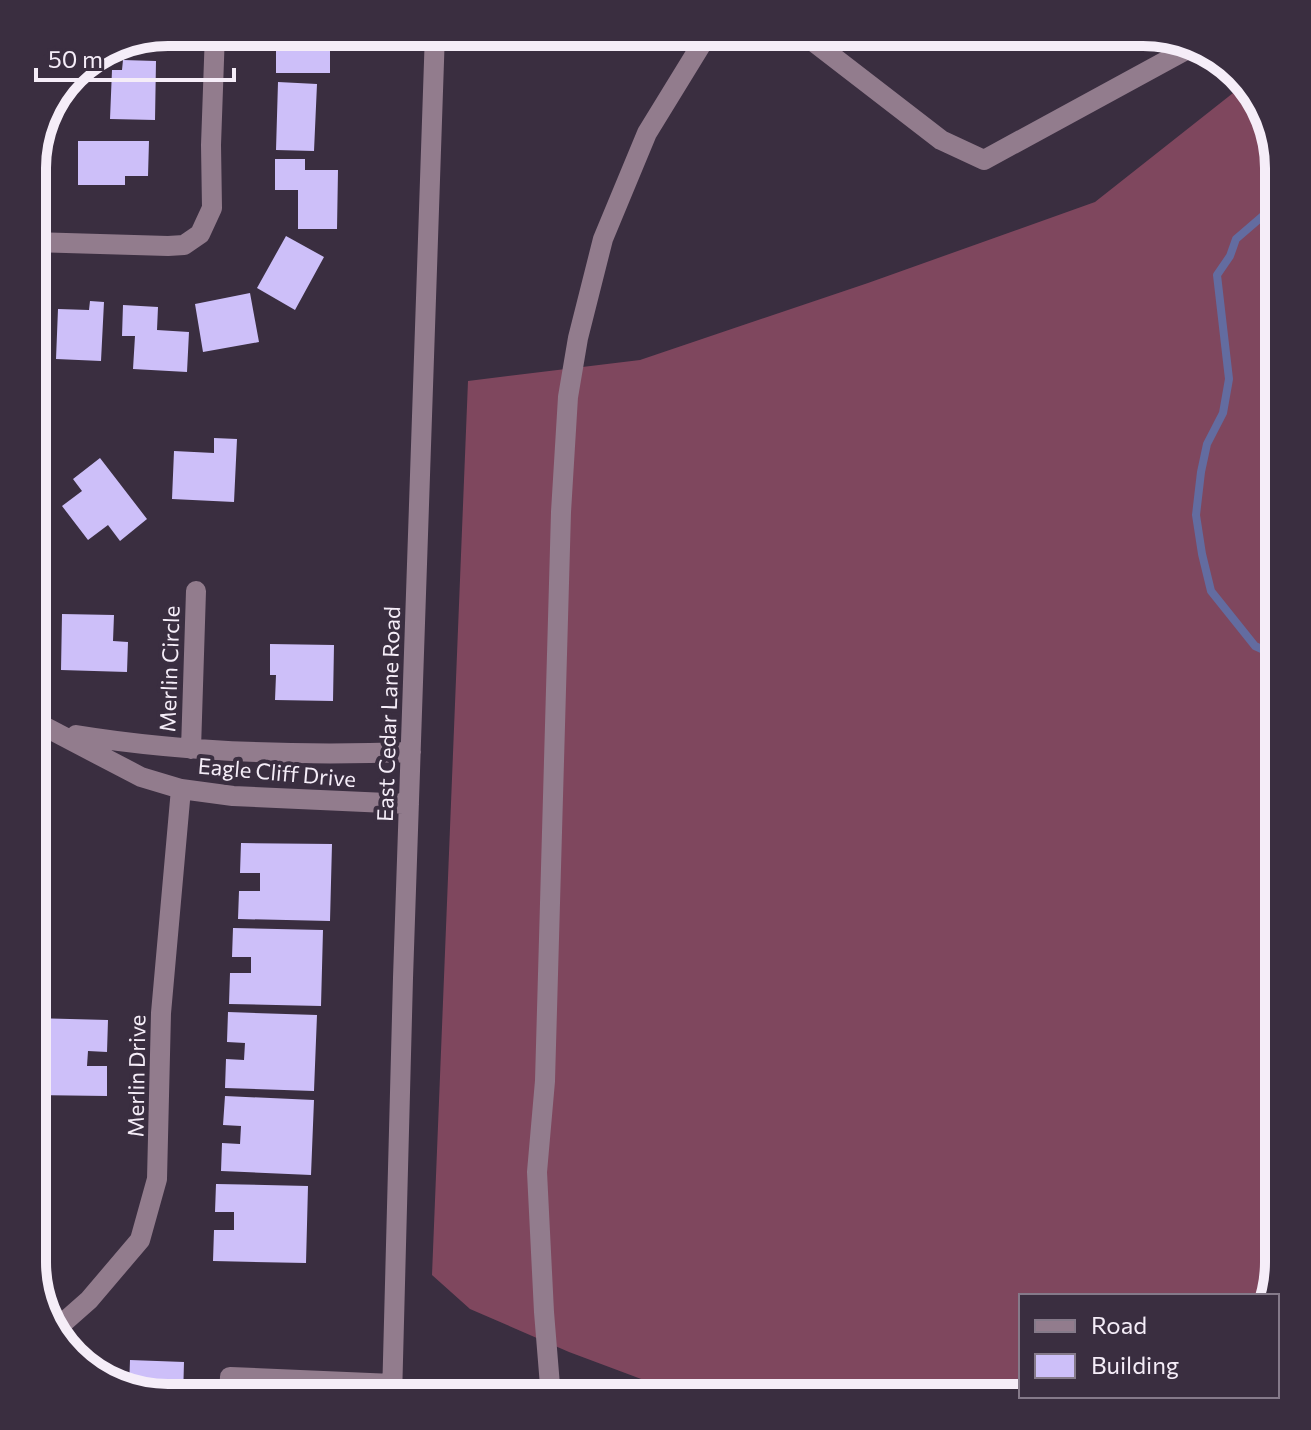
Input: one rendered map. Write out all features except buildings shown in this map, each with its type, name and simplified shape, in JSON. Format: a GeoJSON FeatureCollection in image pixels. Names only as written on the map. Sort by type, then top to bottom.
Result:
{"type":"FeatureCollection","features":[{"type":"Feature","properties":{"kind":"street"},"geometry":{"type":"LineString","coordinates":[[46,242],[168,246],[184,245],[200,234],[212,208],[215,46]]}},
{"type":"Feature","properties":{"kind":"street","name":"East Cedar Lane Road"},"geometry":{"type":"LineString","coordinates":[[393,1384],[435,46]]}},
{"type":"Feature","properties":{"kind":"street"},"geometry":{"type":"LineString","coordinates":[[550,1384],[537,1172],[545,1081],[561,512],[568,397],[578,338],[603,239],[647,133],[700,46]]}},
{"type":"Feature","properties":{"kind":"street"},"geometry":{"type":"LineString","coordinates":[[819,46],[941,140],[984,160],[1181,53]]}},
{"type":"Feature","properties":{"kind":"street","name":"Merlin Circle"},"geometry":{"type":"LineString","coordinates":[[191,749],[196,591]]}},
{"type":"Feature","properties":{"kind":"street","name":"Eagle Cliff Drive"},"geometry":{"type":"LineString","coordinates":[[46,727],[141,777],[181,789],[233,796],[409,804]]}},
{"type":"Feature","properties":{"kind":"street","name":"Eagle Cliff Drive"},"geometry":{"type":"LineString","coordinates":[[59,733],[140,745],[237,752],[411,752]]}},
{"type":"Feature","properties":{"kind":"street","name":"Merlin Drive"},"geometry":{"type":"LineString","coordinates":[[62,1324],[89,1300],[140,1240],[157,1179],[161,1013],[181,789]]}},
{"type":"Feature","properties":{"kind":"street"},"geometry":{"type":"LineString","coordinates":[[230,1384],[230,1377],[312,1384]]}},
{"type":"Feature","properties":{"kind":"shaded area"},"geometry":{"type":"Polygon","coordinates":[[[1237,90],[1249,107],[1263,144],[1265,168],[1265,1262],[1261,1294],[1019,1294],[1019,1384],[655,1384],[569,1352],[470,1309],[432,1275],[468,381],[640,360],[1095,202],[1237,90]]]}},
{"type":"Feature","properties":{"kind":"waterway"},"geometry":{"type":"LineString","coordinates":[[1265,214],[1236,239],[1230,256],[1217,275],[1229,379],[1223,413],[1207,444],[1196,515],[1211,591],[1255,646],[1265,651]]}}]}
